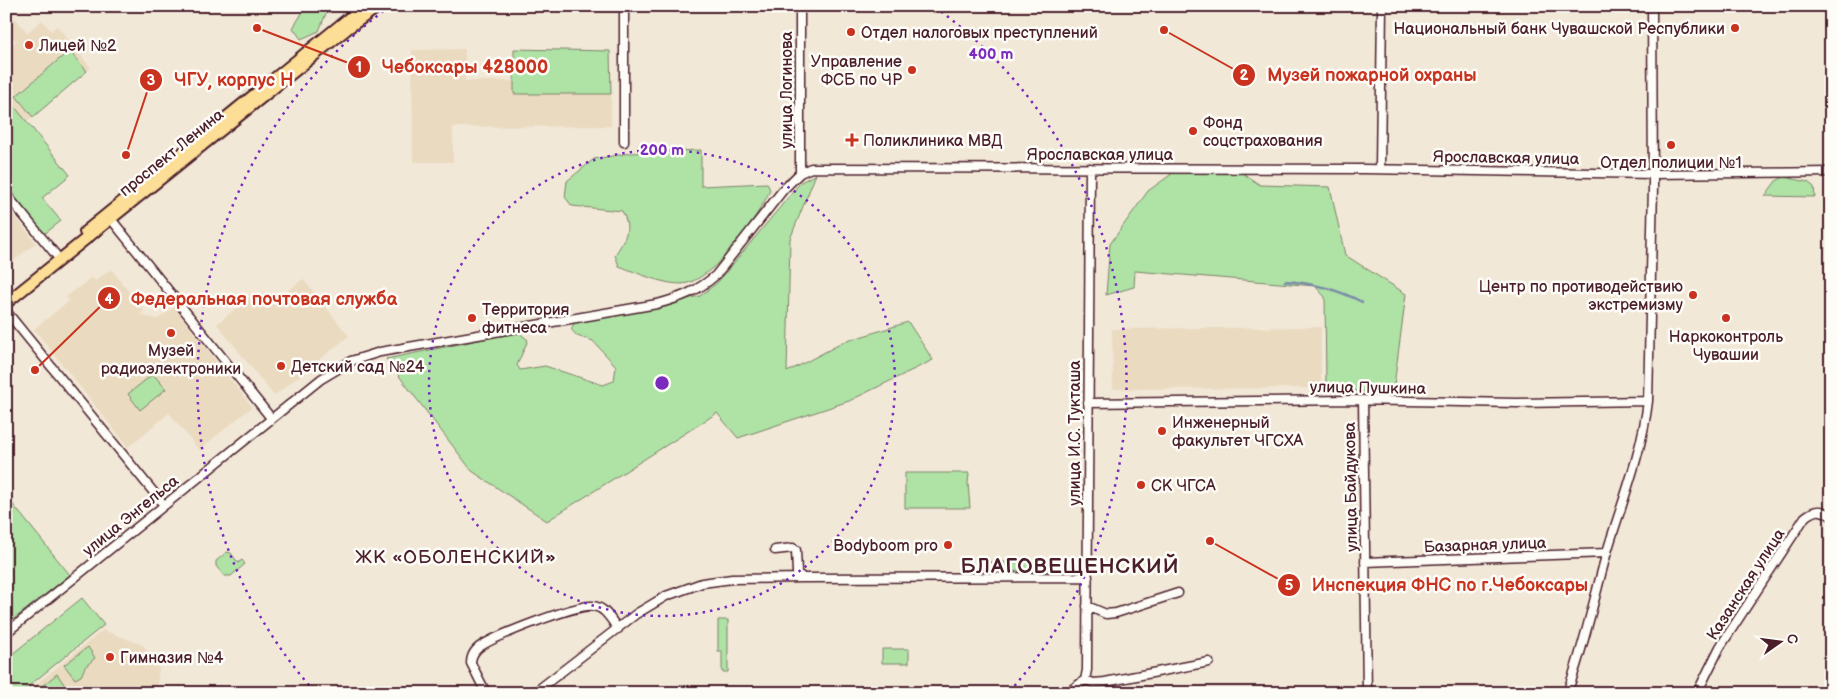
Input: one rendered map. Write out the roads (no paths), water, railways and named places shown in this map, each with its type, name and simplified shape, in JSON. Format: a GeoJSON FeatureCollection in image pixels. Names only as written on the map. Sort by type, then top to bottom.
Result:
{"type":"FeatureCollection","features":[{"type":"Feature","properties":{"kind":"main road","name":"проспект Ленина"},"geometry":{"type":"LineString","coordinates":[[6,303],[58,258],[289,71],[364,6]]}},
{"type":"Feature","properties":{"kind":"main road","name":"проспект Ленина"},"geometry":{"type":"LineString","coordinates":[[289,71],[379,6]]}},
{"type":"Feature","properties":{"kind":"main road","name":"проспект Ленина"},"geometry":{"type":"LineString","coordinates":[[6,294],[58,258]]}},
{"type":"Feature","properties":{"kind":"street"},"geometry":{"type":"LineString","coordinates":[[624,6],[624,142]]}},
{"type":"Feature","properties":{"kind":"street","name":"улица Логинова"},"geometry":{"type":"LineString","coordinates":[[800,6],[800,173]]}},
{"type":"Feature","properties":{"kind":"street"},"geometry":{"type":"LineString","coordinates":[[1380,169],[1382,6]]}},
{"type":"Feature","properties":{"kind":"street"},"geometry":{"type":"LineString","coordinates":[[1567,693],[1579,661],[1607,553],[1644,430],[1648,401],[1653,174],[1652,6]]}},
{"type":"Feature","properties":{"kind":"street","name":"Ярославская улица"},"geometry":{"type":"LineString","coordinates":[[800,173],[811,168],[820,167],[1380,169],[1653,174],[1831,172]]}},
{"type":"Feature","properties":{"kind":"street","name":"улица И.С. Тукташа"},"geometry":{"type":"LineString","coordinates":[[1084,680],[1087,670],[1088,606],[1090,168]]}},
{"type":"Feature","properties":{"kind":"street"},"geometry":{"type":"LineString","coordinates":[[112,215],[271,418],[338,368],[368,355],[678,299],[693,292],[716,275],[783,190],[800,173]]}},
{"type":"Feature","properties":{"kind":"street"},"geometry":{"type":"LineString","coordinates":[[6,194],[58,258]]}},
{"type":"Feature","properties":{"kind":"street"},"geometry":{"type":"LineString","coordinates":[[6,311],[164,505]]}},
{"type":"Feature","properties":{"kind":"street","name":"улица Пушкина"},"geometry":{"type":"LineString","coordinates":[[1088,403],[1362,400],[1517,404],[1648,401]]}},
{"type":"Feature","properties":{"kind":"street","name":"улица Байдукова"},"geometry":{"type":"LineString","coordinates":[[1362,400],[1367,693]]}},
{"type":"Feature","properties":{"kind":"street","name":"улица Энгельса"},"geometry":{"type":"LineString","coordinates":[[6,633],[271,418]]}},
{"type":"Feature","properties":{"kind":"street","name":"Казанская улица"},"geometry":{"type":"LineString","coordinates":[[1697,693],[1720,646],[1805,517],[1818,510],[1824,511],[1831,516]]}},
{"type":"Feature","properties":{"kind":"street"},"geometry":{"type":"LineString","coordinates":[[776,550],[793,548],[796,550],[797,573],[803,578]]}},
{"type":"Feature","properties":{"kind":"street","name":"Базарная улица"},"geometry":{"type":"LineString","coordinates":[[1364,562],[1607,553]]}},
{"type":"Feature","properties":{"kind":"street"},"geometry":{"type":"LineString","coordinates":[[534,693],[636,614],[661,598],[702,584],[732,579],[1088,577]]}},
{"type":"Feature","properties":{"kind":"street"},"geometry":{"type":"LineString","coordinates":[[1088,606],[1106,614],[1116,613],[1178,593]]}},
{"type":"Feature","properties":{"kind":"street"},"geometry":{"type":"LineString","coordinates":[[486,693],[471,662],[471,657],[477,648],[490,641],[569,609],[592,605],[600,607],[618,629]]}},
{"type":"Feature","properties":{"kind":"street"},"geometry":{"type":"LineString","coordinates":[[1071,692],[1084,680],[1094,683],[1105,682],[1209,662]]}},
{"type":"Feature","properties":{"kind":"waterway"},"geometry":{"type":"LineString","coordinates":[[1285,281],[1325,287],[1362,302]]}},
{"type":"Feature","properties":{"kind":"place","name":"Чебоксары 428000"},"geometry":{"type":"Point","coordinates":[257,28]}},
{"type":"Feature","properties":{"kind":"place","name":"Национальный банк Чувашской Республики"},"geometry":{"type":"Point","coordinates":[1735,28]}},
{"type":"Feature","properties":{"kind":"place","name":"Музей пожарной охраны"},"geometry":{"type":"Point","coordinates":[1164,30]}},
{"type":"Feature","properties":{"kind":"place","name":"Отдел налоговых преступлений"},"geometry":{"type":"Point","coordinates":[851,32]}},
{"type":"Feature","properties":{"kind":"place","name":"Лицей №2"},"geometry":{"type":"Point","coordinates":[29,45]}},
{"type":"Feature","properties":{"kind":"place","name":"Управление ФСБ по ЧР"},"geometry":{"type":"Point","coordinates":[912,70]}},
{"type":"Feature","properties":{"kind":"place","name":"Фонд соцстрахования"},"geometry":{"type":"Point","coordinates":[1193,131]}},
{"type":"Feature","properties":{"kind":"place","name":"Поликлиника МВД"},"geometry":{"type":"Point","coordinates":[852,140]}},
{"type":"Feature","properties":{"kind":"place","name":"Отдел полиции №1"},"geometry":{"type":"Point","coordinates":[1671,145]}},
{"type":"Feature","properties":{"kind":"place","name":"ЧГУ, корпус Н"},"geometry":{"type":"Point","coordinates":[126,155]}},
{"type":"Feature","properties":{"kind":"place","name":"Центр по противодействию экстремизму"},"geometry":{"type":"Point","coordinates":[1693,295]}},
{"type":"Feature","properties":{"kind":"place","name":"Территория фитнеса"},"geometry":{"type":"Point","coordinates":[472,318]}},
{"type":"Feature","properties":{"kind":"place","name":"Наркоконтроль Чувашии"},"geometry":{"type":"Point","coordinates":[1726,318]}},
{"type":"Feature","properties":{"kind":"place","name":"Музей радиоэлектроники"},"geometry":{"type":"Point","coordinates":[171,333]}},
{"type":"Feature","properties":{"kind":"place","name":"Детский сад №24"},"geometry":{"type":"Point","coordinates":[281,366]}},
{"type":"Feature","properties":{"kind":"place","name":"Федеральная почтовая служба"},"geometry":{"type":"Point","coordinates":[35,370]}},
{"type":"Feature","properties":{"kind":"place","name":"Инженерный факультет ЧГСХА"},"geometry":{"type":"Point","coordinates":[1162,431]}},
{"type":"Feature","properties":{"kind":"place","name":"СК ЧГСА"},"geometry":{"type":"Point","coordinates":[1141,485]}},
{"type":"Feature","properties":{"kind":"place","name":"Инспекция ФНС по г.Чебоксары"},"geometry":{"type":"Point","coordinates":[1210,541]}},
{"type":"Feature","properties":{"kind":"place","name":"Bodyboom pro"},"geometry":{"type":"Point","coordinates":[948,545]}},
{"type":"Feature","properties":{"kind":"place","name":"Гимназия №4"},"geometry":{"type":"Point","coordinates":[110,657]}},
{"type":"Feature","properties":{"kind":"district","name":"ЖК «ОБОЛЕНСКИЙ»"},"geometry":{"type":"Point","coordinates":[456,556]}},
{"type":"Feature","properties":{"kind":"district","name":"БЛАГОВЕЩЕНСКИЙ"},"geometry":{"type":"Point","coordinates":[1070,566]}}]}
